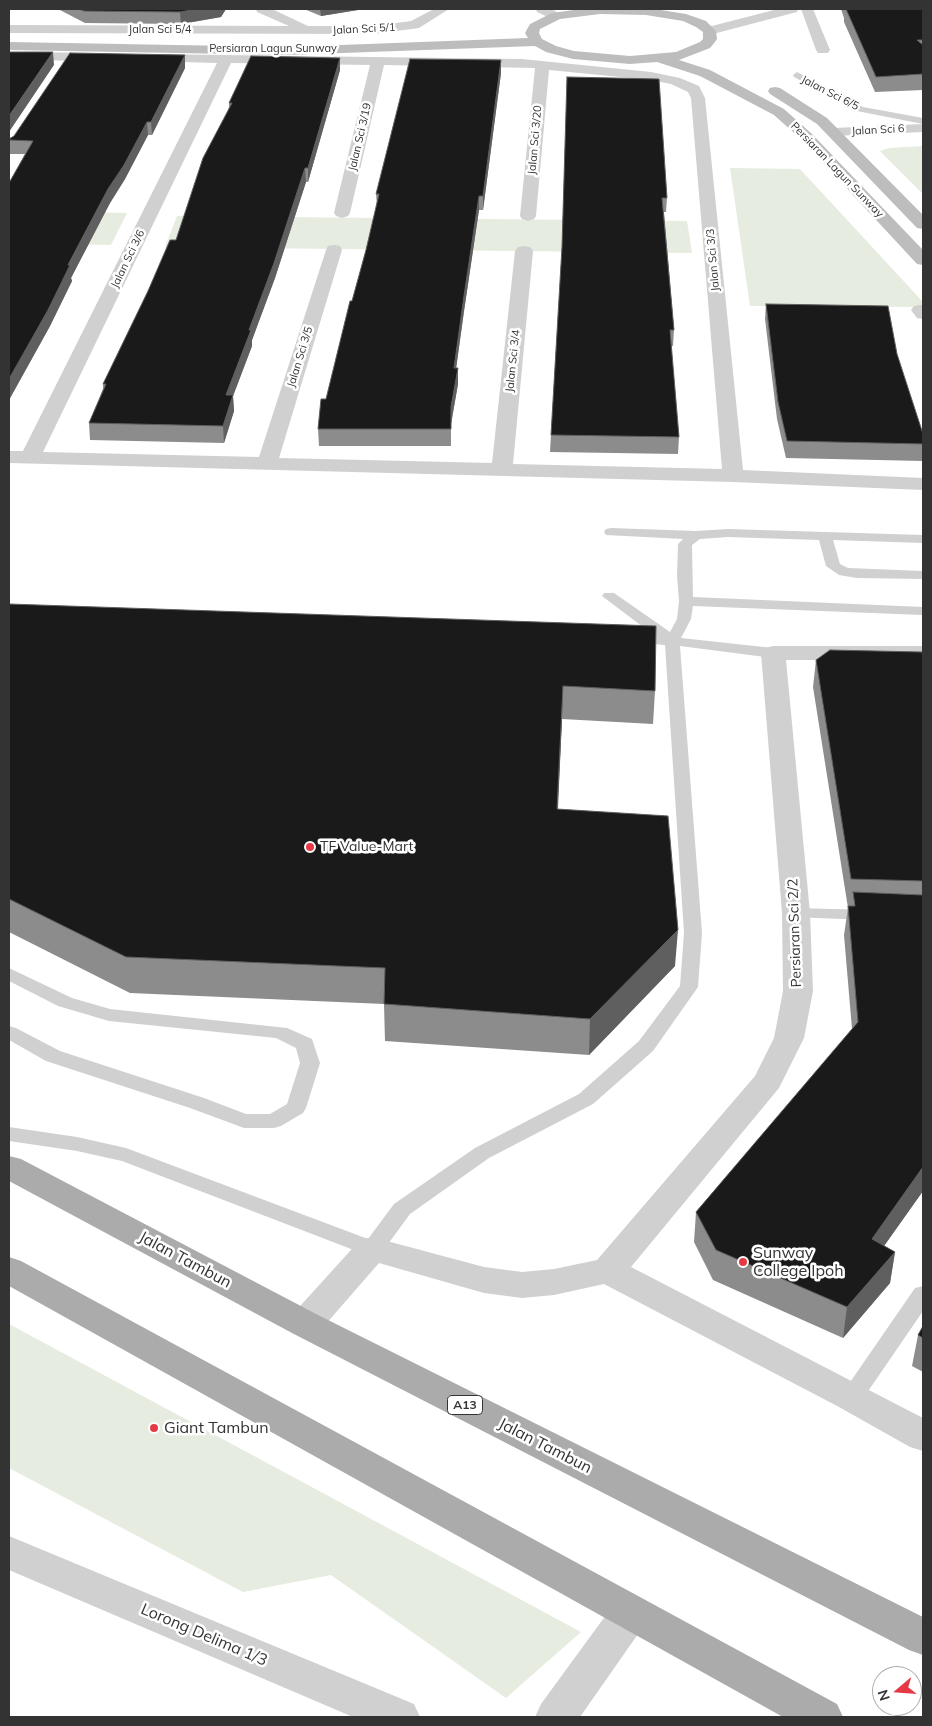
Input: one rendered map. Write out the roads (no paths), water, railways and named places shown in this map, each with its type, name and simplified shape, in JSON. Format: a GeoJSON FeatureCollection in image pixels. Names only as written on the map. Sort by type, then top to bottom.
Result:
{"type":"FeatureCollection","features":[{"type":"Feature","properties":{"kind":"main road"},"geometry":{"type":"LineString","coordinates":[[534,37],[535,27],[557,16],[598,9],[646,11],[686,18],[700,24],[709,31],[710,39],[705,46],[692,52]]}},
{"type":"Feature","properties":{"kind":"main road","name":"Persiaran Lagun Sunway"},"geometry":{"type":"LineString","coordinates":[[9,38],[287,51],[534,37],[551,49],[591,58],[630,60],[659,58],[692,52]]}},
{"type":"Feature","properties":{"kind":"main road","name":"Persiaran Lagun Sunway"},"geometry":{"type":"LineString","coordinates":[[9,46],[119,44]]}},
{"type":"Feature","properties":{"kind":"main road"},"geometry":{"type":"LineString","coordinates":[[692,52],[719,64]]}},
{"type":"Feature","properties":{"kind":"main road","name":"Persiaran Lagun Sunway"},"geometry":{"type":"LineString","coordinates":[[659,58],[704,73],[779,112],[807,137],[923,260]]}},
{"type":"Feature","properties":{"kind":"main road","name":"Persiaran Lagun Sunway"},"geometry":{"type":"LineString","coordinates":[[758,83],[791,100],[822,121],[849,146],[923,224]]}},
{"type":"Feature","properties":{"kind":"main road","name":"Jalan Tambun"},"geometry":{"type":"LineString","coordinates":[[9,1167],[306,1324],[923,1637]]}},
{"type":"Feature","properties":{"kind":"main road"},"geometry":{"type":"LineString","coordinates":[[9,1270],[822,1717]]}},
{"type":"Feature","properties":{"kind":"street"},"geometry":{"type":"LineString","coordinates":[[262,9],[310,31]]}},
{"type":"Feature","properties":{"kind":"street","name":"Jalan Sci 5/1"},"geometry":{"type":"LineString","coordinates":[[310,31],[374,30],[414,25],[443,9]]}},
{"type":"Feature","properties":{"kind":"street"},"geometry":{"type":"LineString","coordinates":[[542,9],[557,16]]}},
{"type":"Feature","properties":{"kind":"street"},"geometry":{"type":"LineString","coordinates":[[709,31],[792,9]]}},
{"type":"Feature","properties":{"kind":"street"},"geometry":{"type":"LineString","coordinates":[[807,9],[823,50]]}},
{"type":"Feature","properties":{"kind":"street"},"geometry":{"type":"LineString","coordinates":[[686,18],[713,14]]}},
{"type":"Feature","properties":{"kind":"street"},"geometry":{"type":"LineString","coordinates":[[17,15],[42,29]]}},
{"type":"Feature","properties":{"kind":"street","name":"Jalan Sci 5/4"},"geometry":{"type":"LineString","coordinates":[[9,29],[310,31]]}},
{"type":"Feature","properties":{"kind":"street","name":"Jalan Sci 3/3"},"geometry":{"type":"LineString","coordinates":[[9,56],[522,63],[651,76],[675,81],[694,89],[698,98],[733,476]]}},
{"type":"Feature","properties":{"kind":"street"},"geometry":{"type":"LineString","coordinates":[[57,73],[68,57]]}},
{"type":"Feature","properties":{"kind":"street","name":"Jalan Sci 3/6"},"geometry":{"type":"LineString","coordinates":[[30,458],[226,59]]}},
{"type":"Feature","properties":{"kind":"street","name":"Jalan Sci 3/19"},"geometry":{"type":"LineString","coordinates":[[342,212],[378,61]]}},
{"type":"Feature","properties":{"kind":"street","name":"Jalan Sci 3/20"},"geometry":{"type":"LineString","coordinates":[[528,216],[542,65]]}},
{"type":"Feature","properties":{"kind":"street","name":"Jalan Sci 6"},"geometry":{"type":"LineString","coordinates":[[834,132],[923,128]]}},
{"type":"Feature","properties":{"kind":"street","name":"Jalan Sci 6"},"geometry":{"type":"LineString","coordinates":[[849,146],[923,140]]}},
{"type":"Feature","properties":{"kind":"street","name":"Jalan Sci 3/5"},"geometry":{"type":"LineString","coordinates":[[267,464],[334,250]]}},
{"type":"Feature","properties":{"kind":"street","name":"Jalan Sci 3/4"},"geometry":{"type":"LineString","coordinates":[[502,470],[524,251]]}},
{"type":"Feature","properties":{"kind":"street"},"geometry":{"type":"LineString","coordinates":[[9,457],[733,476],[923,484]]}},
{"type":"Feature","properties":{"kind":"street"},"geometry":{"type":"LineString","coordinates":[[773,653],[923,653]]}},
{"type":"Feature","properties":{"kind":"street","name":"Persiaran Sci 2/2"},"geometry":{"type":"LineString","coordinates":[[608,1271],[768,1081],[789,1038],[798,991],[796,913],[773,653]]}},
{"type":"Feature","properties":{"kind":"street"},"geometry":{"type":"LineString","coordinates":[[306,1324],[372,1249],[484,1280],[522,1285],[554,1282],[608,1271],[852,1397],[923,1436]]}},
{"type":"Feature","properties":{"kind":"street","name":"Lorong Delima 1/3"},"geometry":{"type":"LineString","coordinates":[[9,1552],[399,1717]]}},
{"type":"Feature","properties":{"kind":"street"},"geometry":{"type":"LineString","coordinates":[[556,1717],[631,1612]]}},
{"type":"Feature","properties":{"kind":"lane","name":"Jalan Sci 6/5"},"geometry":{"type":"LineString","coordinates":[[797,76],[860,109],[923,120]]}},
{"type":"Feature","properties":{"kind":"lane"},"geometry":{"type":"LineString","coordinates":[[611,532],[696,535],[728,533],[923,539]]}},
{"type":"Feature","properties":{"kind":"lane"},"geometry":{"type":"LineString","coordinates":[[9,1134],[77,1144],[126,1155],[372,1249],[402,1209],[482,1153],[586,1098],[646,1046],[689,987],[693,933],[672,641],[684,619],[686,601],[684,576],[685,544],[696,535]]}},
{"type":"Feature","properties":{"kind":"lane"},"geometry":{"type":"LineString","coordinates":[[825,537],[833,566],[844,572],[857,574],[923,575]]}},
{"type":"Feature","properties":{"kind":"lane"},"geometry":{"type":"LineString","coordinates":[[609,596],[672,641]]}},
{"type":"Feature","properties":{"kind":"lane"},"geometry":{"type":"LineString","coordinates":[[686,601],[923,611]]}},
{"type":"Feature","properties":{"kind":"lane"},"geometry":{"type":"LineString","coordinates":[[613,638],[672,641],[773,653]]}},
{"type":"Feature","properties":{"kind":"lane"},"geometry":{"type":"LineString","coordinates":[[796,913],[884,916]]}},
{"type":"Feature","properties":{"kind":"lane"},"geometry":{"type":"LineString","coordinates":[[9,974],[65,1002],[110,1015],[280,1032],[305,1044],[310,1064],[296,1108],[274,1121],[244,1120],[198,1102],[53,1056],[9,1032]]}},
{"type":"Feature","properties":{"kind":"lane"},"geometry":{"type":"LineString","coordinates":[[852,1397],[923,1294]]}},
{"type":"Feature","properties":{"kind":"place","name":"TF Value-Mart"},"geometry":{"type":"Point","coordinates":[310,847]}},
{"type":"Feature","properties":{"kind":"place","name":"Sunway College Ipoh"},"geometry":{"type":"Point","coordinates":[743,1262]}},
{"type":"Feature","properties":{"kind":"place","name":"Giant Tambun"},"geometry":{"type":"Point","coordinates":[154,1428]}}]}
